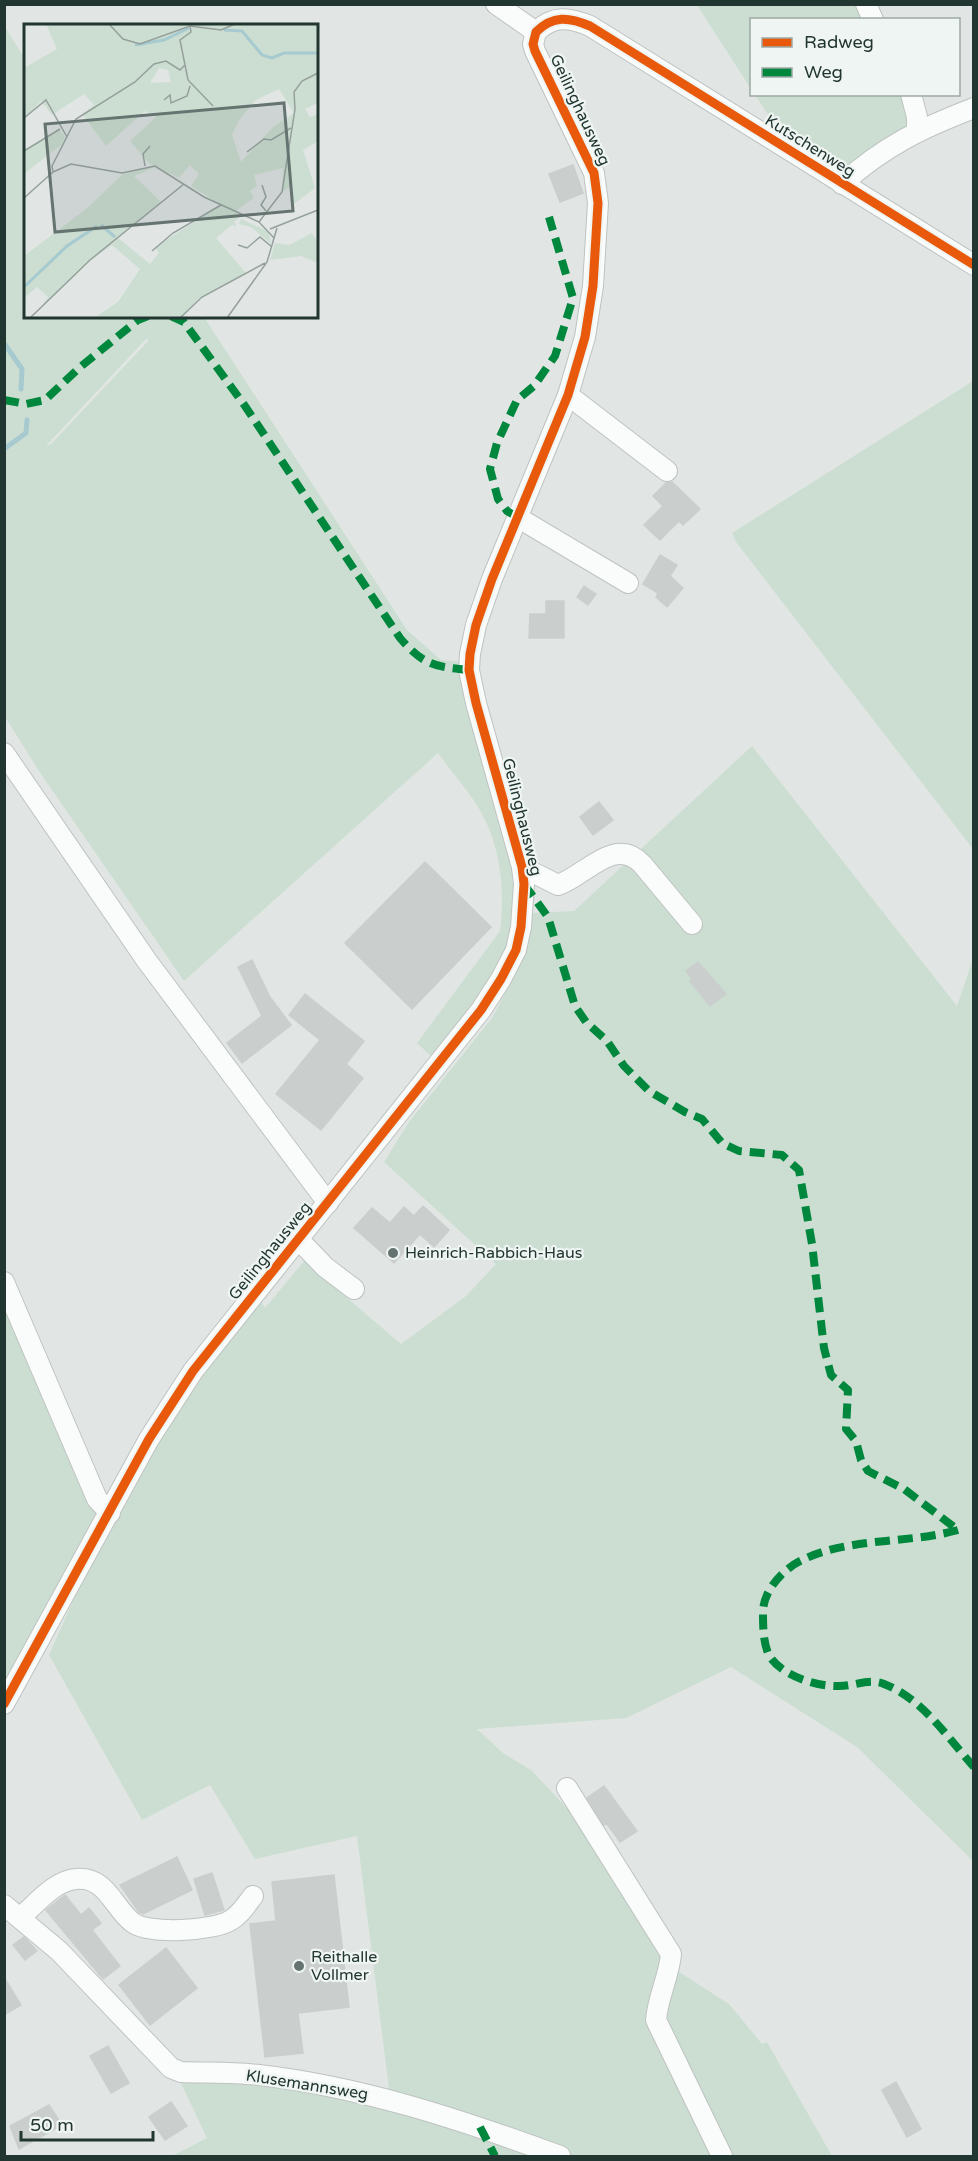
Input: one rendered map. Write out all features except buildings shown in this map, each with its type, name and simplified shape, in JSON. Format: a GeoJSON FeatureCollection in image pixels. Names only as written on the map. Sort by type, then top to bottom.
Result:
{"type":"FeatureCollection","features":[{"type":"Feature","properties":{"kind":"street"},"geometry":{"type":"LineString","coordinates":[[496,4],[536,32]]}},
{"type":"Feature","properties":{"kind":"street"},"geometry":{"type":"LineString","coordinates":[[866,4],[872,18]]}},
{"type":"Feature","properties":{"kind":"street","name":"Kutschenweg"},"geometry":{"type":"LineString","coordinates":[[536,32],[553,19],[576,20],[590,26],[974,266]]}},
{"type":"Feature","properties":{"kind":"street","name":"Geilinghausweg"},"geometry":{"type":"LineString","coordinates":[[4,1704],[150,1439],[193,1371],[481,1010],[501,980],[516,950],[521,927],[522,867],[476,703],[469,670],[476,625],[517,517],[568,395],[585,337],[593,286],[597,190],[594,173],[535,51],[533,44],[536,32]]}},
{"type":"Feature","properties":{"kind":"street"},"geometry":{"type":"LineString","coordinates":[[912,96],[917,117],[917,130]]}},
{"type":"Feature","properties":{"kind":"street","name":"Kutschenweg"},"geometry":{"type":"LineString","coordinates":[[842,184],[864,165],[917,130],[974,108]]}},
{"type":"Feature","properties":{"kind":"street"},"geometry":{"type":"LineString","coordinates":[[568,395],[667,471]]}},
{"type":"Feature","properties":{"kind":"street"},"geometry":{"type":"LineString","coordinates":[[517,517],[628,583]]}},
{"type":"Feature","properties":{"kind":"street","name":"Geilinghausweg"},"geometry":{"type":"LineString","coordinates":[[4,753],[147,961],[328,1203]]}},
{"type":"Feature","properties":{"kind":"street"},"geometry":{"type":"LineString","coordinates":[[522,867],[558,885],[606,858],[627,852],[634,855],[692,924]]}},
{"type":"Feature","properties":{"kind":"street"},"geometry":{"type":"LineString","coordinates":[[299,1240],[325,1267],[354,1289]]}},
{"type":"Feature","properties":{"kind":"street"},"geometry":{"type":"LineString","coordinates":[[4,1282],[98,1499],[110,1513]]}},
{"type":"Feature","properties":{"kind":"street"},"geometry":{"type":"LineString","coordinates":[[567,1788],[671,1954],[669,1973],[657,2002],[656,2020],[722,2157]]}},
{"type":"Feature","properties":{"kind":"street"},"geometry":{"type":"LineString","coordinates":[[20,1918],[52,1890],[65,1881],[76,1878],[101,1886],[132,1923],[146,1929],[204,1927],[230,1922],[253,1896]]}},
{"type":"Feature","properties":{"kind":"street","name":"Klusemannsweg"},"geometry":{"type":"LineString","coordinates":[[4,1905],[59,1951],[171,2067],[180,2072],[257,2075],[384,2098],[480,2127],[560,2157]]}},
{"type":"Feature","properties":{"kind":"green space"},"geometry":{"type":"Polygon","coordinates":[[[697,5],[862,5],[868,18],[750,18],[750,87],[697,5]]]}},
{"type":"Feature","properties":{"kind":"green space"},"geometry":{"type":"Polygon","coordinates":[[[4,25],[24,57],[24,318],[205,318],[407,630],[441,660],[461,662],[517,868],[514,945],[435,1060],[417,1043],[500,931],[502,901],[500,871],[494,841],[488,827],[472,798],[438,753],[184,981],[41,774],[5,717],[4,25]],[[146,339],[46,446],[51,444],[149,340],[146,339]]]}},
{"type":"Feature","properties":{"kind":"green space"},"geometry":{"type":"Polygon","coordinates":[[[756,96],[906,96],[911,106],[908,127],[846,172],[775,125],[756,96]]]}},
{"type":"Feature","properties":{"kind":"green space"},"geometry":{"type":"Polygon","coordinates":[[[973,381],[973,849],[736,542],[732,533],[973,381]]]}},
{"type":"Feature","properties":{"kind":"green space"},"geometry":{"type":"Polygon","coordinates":[[[752,746],[957,1006],[973,959],[973,1861],[857,1747],[731,1667],[626,1718],[477,1729],[504,1754],[531,1770],[584,1826],[676,1970],[729,2004],[762,2044],[767,2042],[832,2156],[172,2156],[207,2138],[179,2079],[297,2089],[391,2104],[357,1836],[255,1859],[210,1785],[142,1820],[49,1655],[112,1513],[150,1440],[257,1296],[265,1308],[304,1261],[401,1344],[466,1296],[496,1264],[384,1162],[409,1122],[492,1018],[512,980],[524,948],[530,913],[574,911],[752,746]]]}},
{"type":"Feature","properties":{"kind":"green space"},"geometry":{"type":"Polygon","coordinates":[[[4,1302],[107,1515],[5,1683],[4,1683],[4,1302]]]}},
{"type":"Feature","properties":{"kind":"waterway"},"geometry":{"type":"LineString","coordinates":[[4,343],[22,369],[21,389]]}},
{"type":"Feature","properties":{"kind":"waterway"},"geometry":{"type":"LineString","coordinates":[[4,449],[26,433],[27,420]]}},
{"type":"Feature","properties":{"kind":"marked path"},"geometry":{"type":"LineString","coordinates":[[517,517],[507,511],[498,499],[490,469],[497,443],[517,400],[534,386],[555,356],[573,298],[549,217]]}},
{"type":"Feature","properties":{"kind":"marked path"},"geometry":{"type":"LineString","coordinates":[[4,400],[26,404],[45,400],[79,368],[143,318]]}},
{"type":"Feature","properties":{"kind":"marked path"},"geometry":{"type":"LineString","coordinates":[[175,318],[184,322],[245,406],[400,638],[416,654],[430,663],[447,668],[469,670]]}},
{"type":"Feature","properties":{"kind":"marked path"},"geometry":{"type":"LineString","coordinates":[[524,884],[548,917],[575,1006],[586,1022],[607,1041],[624,1066],[649,1091],[702,1119],[722,1143],[739,1151],[782,1155],[799,1170],[812,1244],[824,1348],[831,1375],[848,1390],[846,1429],[856,1441],[861,1460],[868,1471],[904,1489],[958,1530]]}},
{"type":"Feature","properties":{"kind":"marked path"},"geometry":{"type":"LineString","coordinates":[[958,1530],[859,1544],[820,1553],[802,1560],[781,1575],[766,1596],[763,1612],[764,1633],[766,1648],[773,1661],[780,1668],[799,1678],[830,1686],[878,1682],[911,1699],[934,1720],[974,1767]]}},
{"type":"Feature","properties":{"kind":"marked path"},"geometry":{"type":"LineString","coordinates":[[480,2127],[495,2156]]}},
{"type":"Feature","properties":{"kind":"cycle path"},"geometry":{"type":"LineString","coordinates":[[4,1704],[149,1439],[193,1371],[481,1010],[516,950],[521,927],[524,884],[522,867],[476,703],[469,670],[470,654],[476,625],[492,579],[568,395],[585,337],[593,286],[598,203],[594,173],[535,51],[533,44],[536,32],[542,26],[562,19],[590,26],[974,265]]}},
{"type":"Feature","properties":{"kind":"place","name":"Heinrich-Rabbich-Haus"},"geometry":{"type":"Point","coordinates":[393,1253]}},
{"type":"Feature","properties":{"kind":"place","name":"Reithalle Vollmer"},"geometry":{"type":"Point","coordinates":[299,1966]}}]}
